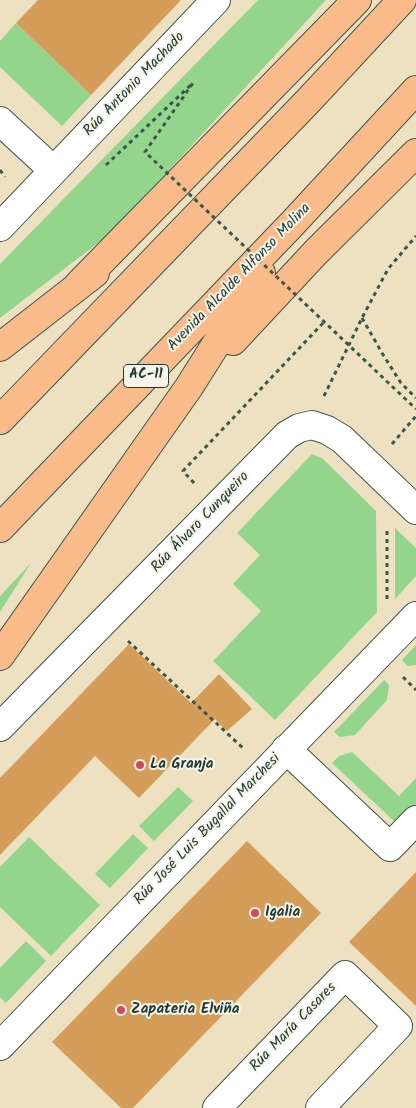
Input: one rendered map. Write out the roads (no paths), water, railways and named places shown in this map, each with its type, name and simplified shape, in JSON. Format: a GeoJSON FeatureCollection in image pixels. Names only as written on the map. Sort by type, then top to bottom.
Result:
{"type":"FeatureCollection","features":[{"type":"Feature","properties":{"kind":"highway"},"geometry":{"type":"LineString","coordinates":[[79,284],[357,0]]}},
{"type":"Feature","properties":{"kind":"highway"},"geometry":{"type":"LineString","coordinates":[[310,99],[368,0]]}},
{"type":"Feature","properties":{"kind":"highway"},"geometry":{"type":"LineString","coordinates":[[0,420],[310,99],[402,0]]}},
{"type":"Feature","properties":{"kind":"highway","name":"Avenida Alcalde Alfonso Molina"},"geometry":{"type":"LineString","coordinates":[[0,528],[292,224],[416,90]]}},
{"type":"Feature","properties":{"kind":"highway"},"geometry":{"type":"LineString","coordinates":[[363,147],[416,118]]}},
{"type":"Feature","properties":{"kind":"highway"},"geometry":{"type":"LineString","coordinates":[[189,387],[317,251],[416,154]]}},
{"type":"Feature","properties":{"kind":"highway"},"geometry":{"type":"LineString","coordinates":[[0,346],[79,284],[236,176]]}},
{"type":"Feature","properties":{"kind":"highway"},"geometry":{"type":"LineString","coordinates":[[0,656],[189,387],[292,224]]}},
{"type":"Feature","properties":{"kind":"street","name":"Rúa Antonio Machado"},"geometry":{"type":"LineString","coordinates":[[0,227],[216,0]]}},
{"type":"Feature","properties":{"kind":"street"},"geometry":{"type":"LineString","coordinates":[[0,121],[53,170]]}},
{"type":"Feature","properties":{"kind":"street","name":"Rúa Álvaro Cunqueiro"},"geometry":{"type":"LineString","coordinates":[[0,727],[287,435],[299,428],[312,425],[327,430],[342,439],[416,510]]}},
{"type":"Feature","properties":{"kind":"street","name":"Rúa José Luis Bugallal Marchesi"},"geometry":{"type":"LineString","coordinates":[[0,1046],[416,616]]}},
{"type":"Feature","properties":{"kind":"street"},"geometry":{"type":"LineString","coordinates":[[286,750],[390,847],[416,820]]}},
{"type":"Feature","properties":{"kind":"street","name":"Rúa María Casares"},"geometry":{"type":"LineString","coordinates":[[217,1108],[346,975],[407,1034],[320,1108]]}},
{"type":"Feature","properties":{"kind":"place","name":"La Granja"},"geometry":{"type":"Point","coordinates":[140,765]}},
{"type":"Feature","properties":{"kind":"place","name":"Igalia"},"geometry":{"type":"Point","coordinates":[255,913]}},
{"type":"Feature","properties":{"kind":"place","name":"Zapateria Elviña"},"geometry":{"type":"Point","coordinates":[121,1010]}}]}
